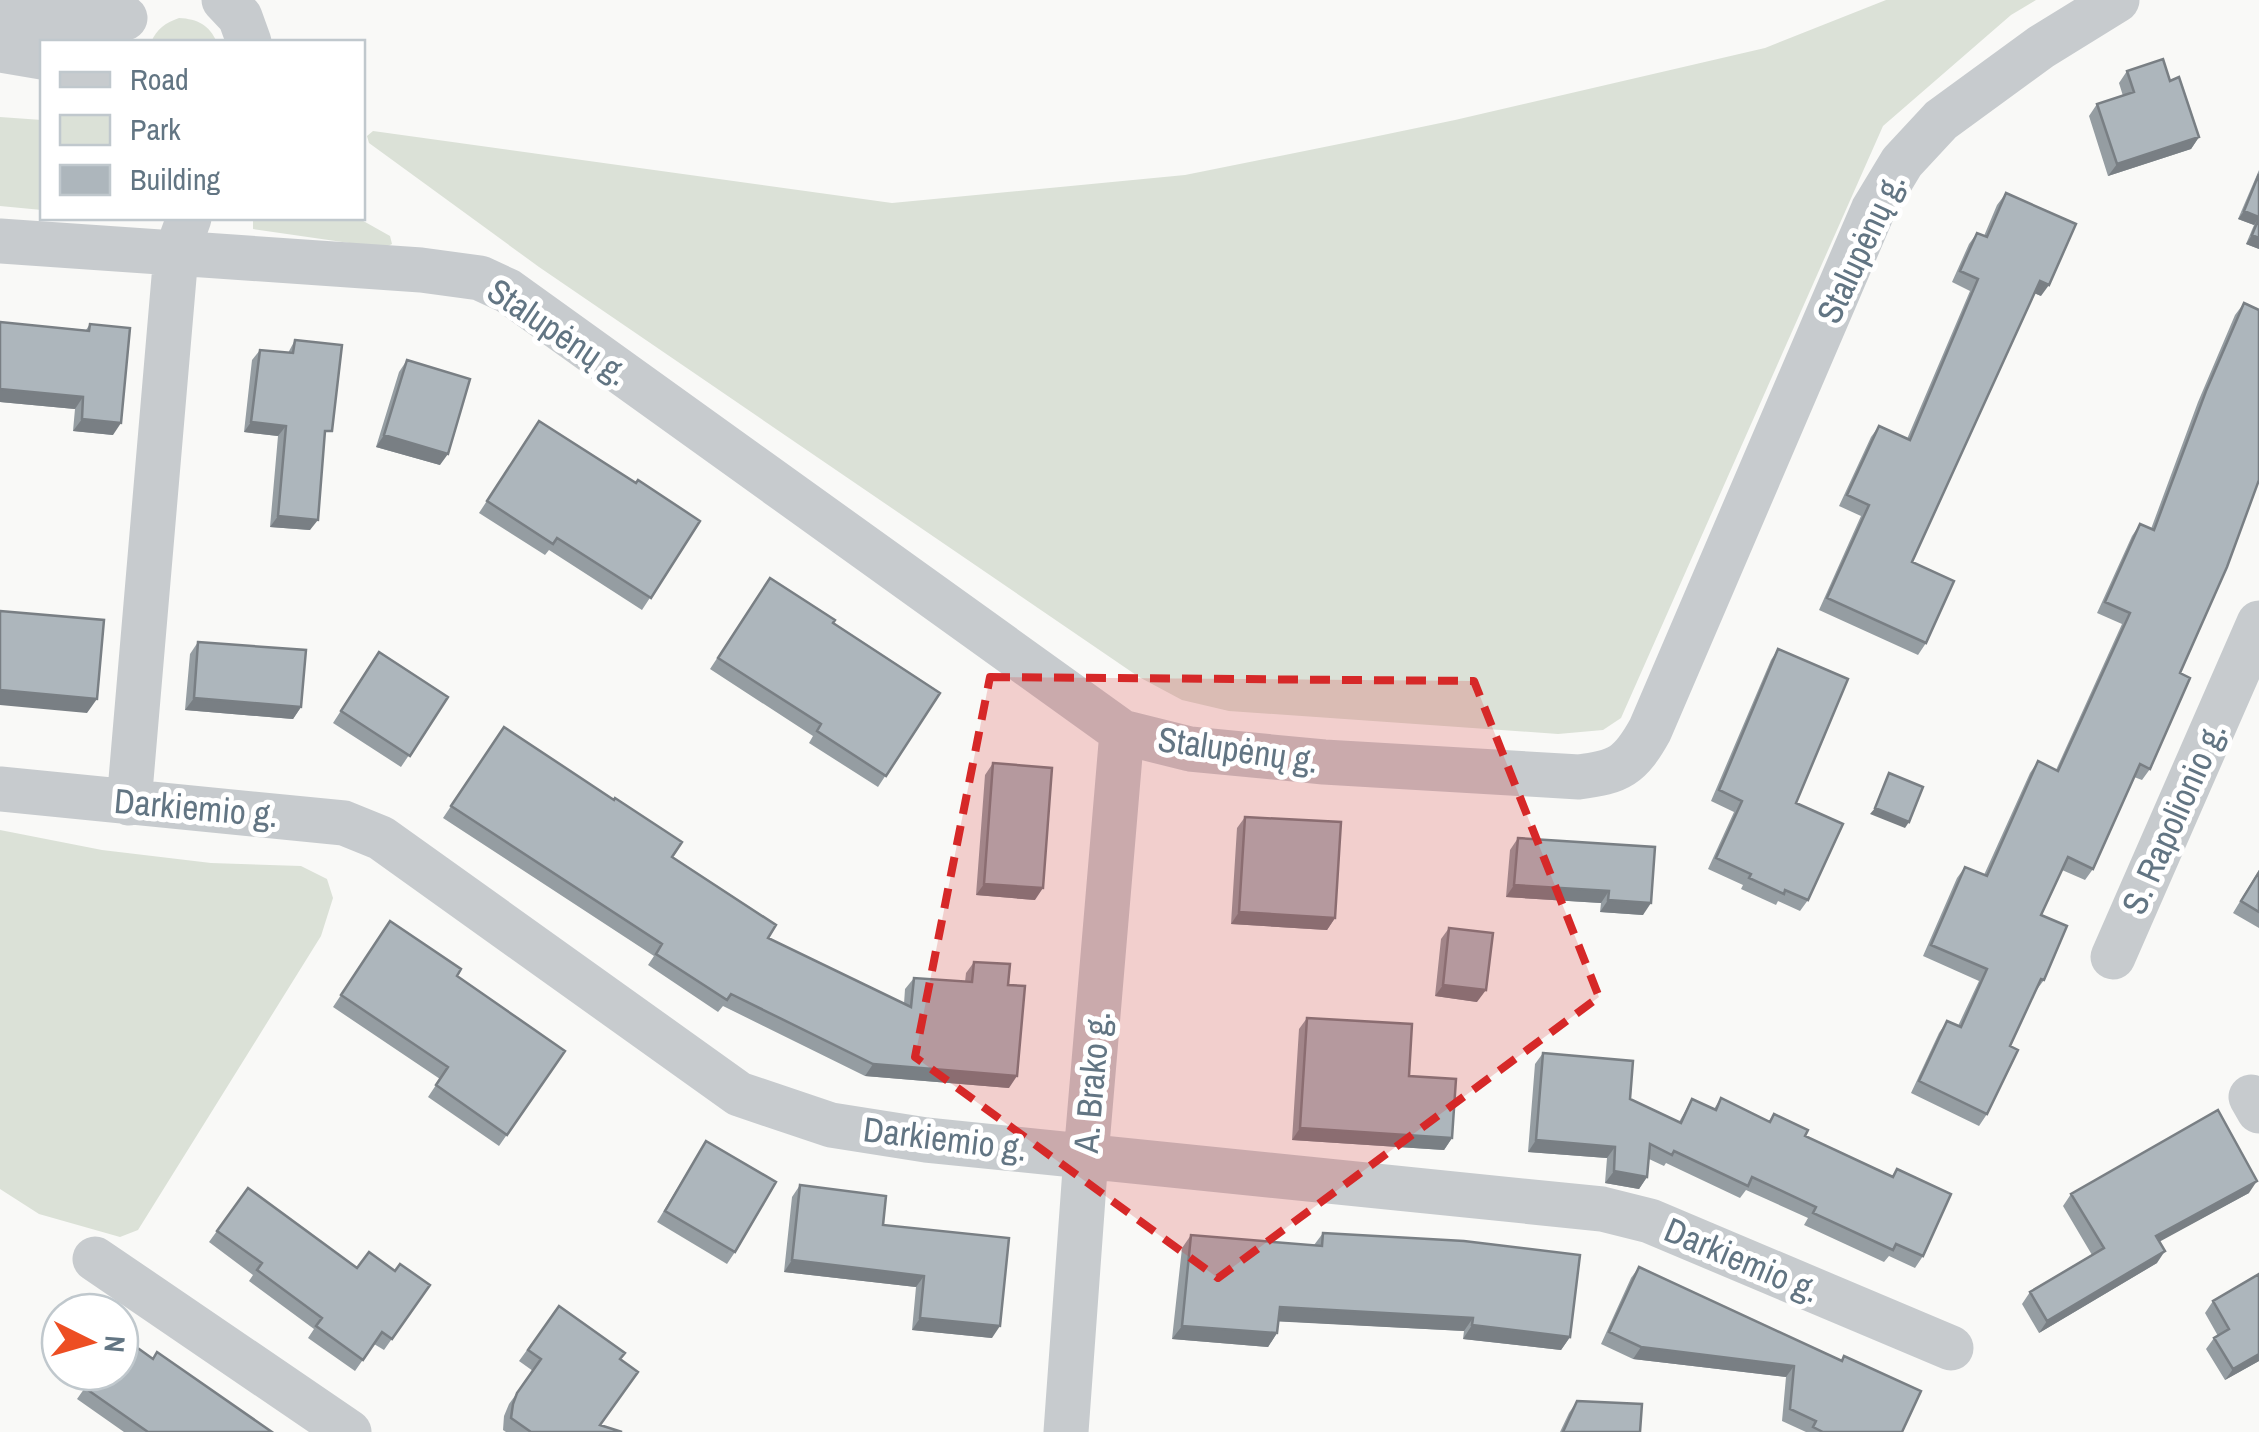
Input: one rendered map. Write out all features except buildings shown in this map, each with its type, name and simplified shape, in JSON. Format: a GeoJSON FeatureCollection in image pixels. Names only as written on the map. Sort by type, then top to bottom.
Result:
{"type":"FeatureCollection","features":[{"type":"Feature","properties":{"kind":"street","name":"Stalupėnų g."},"geometry":{"type":"LineString","coordinates":[[0,241],[174,230],[480,278],[508,291],[1122,732],[1190,750],[1579,777],[1610,773],[1636,754],[1650,730],[1874,210],[1902,162],[1941,120],[2040,47],[2117,0]]}},
{"type":"Feature","properties":{"kind":"street"},"geometry":{"type":"LineString","coordinates":[[0,17],[89,22],[132,13]]}},
{"type":"Feature","properties":{"kind":"street"},"geometry":{"type":"LineString","coordinates":[[0,50],[40,57]]}},
{"type":"Feature","properties":{"kind":"street"},"geometry":{"type":"LineString","coordinates":[[129,803],[174,230]]}},
{"type":"Feature","properties":{"kind":"street","name":"S. Rapolionio g."},"geometry":{"type":"LineString","coordinates":[[2113,958],[2259,623]]}},
{"type":"Feature","properties":{"kind":"street","name":"A. Brako g."},"geometry":{"type":"LineString","coordinates":[[1066,1432],[1122,732]]}},
{"type":"Feature","properties":{"kind":"street","name":"Darkiemio g."},"geometry":{"type":"LineString","coordinates":[[0,789],[344,823],[381,838],[739,1094],[832,1124],[926,1140],[1602,1209],[1650,1221],[1951,1348]]}},
{"type":"Feature","properties":{"kind":"street"},"geometry":{"type":"LineString","coordinates":[[95,1259],[349,1432]]}},
{"type":"Feature","properties":{"kind":"highlighted area"},"geometry":{"type":"Polygon","coordinates":[[[990,677],[1474,681],[1599,997],[1218,1278],[915,1057],[990,677]]]}},
{"type":"Feature","properties":{"kind":"green space"},"geometry":{"type":"Polygon","coordinates":[[[1886,0],[2036,0],[2011,15],[1883,126],[1621,718],[1603,730],[1558,734],[1229,711],[1182,700],[1139,677],[539,267],[369,143],[367,136],[373,131],[892,203],[1185,175],[1359,140],[1765,48],[1886,0]]]}},
{"type":"Feature","properties":{"kind":"green space"},"geometry":{"type":"Polygon","coordinates":[[[179,18],[192,20],[202,24],[216,40],[152,40],[179,18]]]}},
{"type":"Feature","properties":{"kind":"green space"},"geometry":{"type":"Polygon","coordinates":[[[0,117],[40,120],[40,210],[0,206],[0,117]]]}},
{"type":"Feature","properties":{"kind":"green space"},"geometry":{"type":"Polygon","coordinates":[[[253,220],[362,220],[390,236],[392,244],[384,248],[253,229],[253,220]]]}},
{"type":"Feature","properties":{"kind":"green space"},"geometry":{"type":"Polygon","coordinates":[[[0,830],[102,850],[211,863],[301,866],[327,879],[333,898],[321,936],[138,1230],[120,1237],[39,1214],[0,1189],[0,830]]]}}]}
